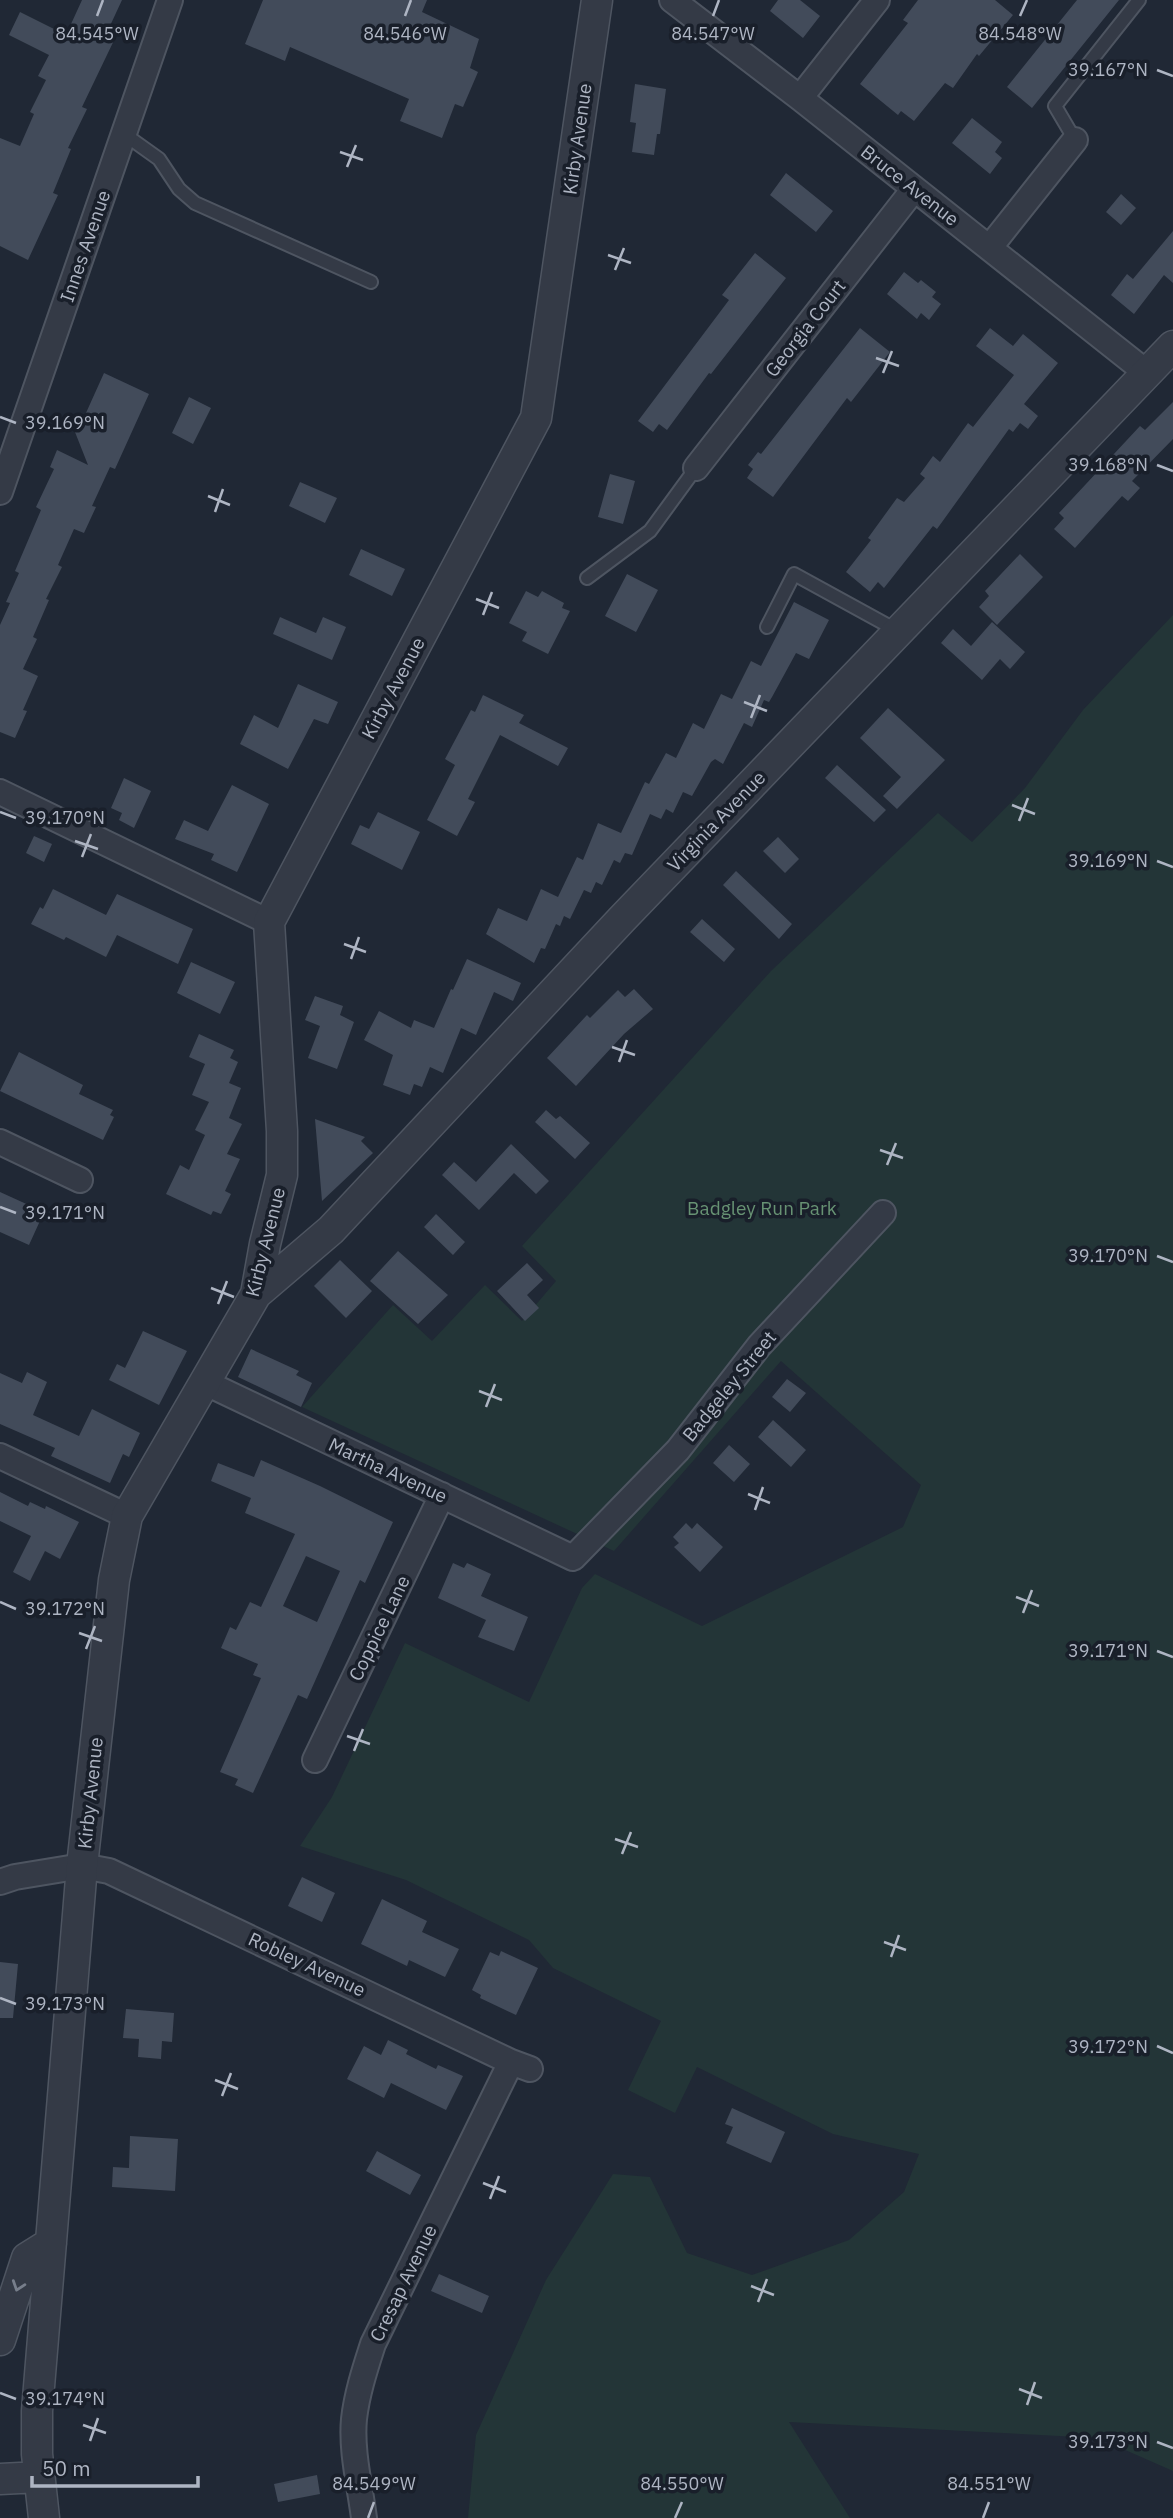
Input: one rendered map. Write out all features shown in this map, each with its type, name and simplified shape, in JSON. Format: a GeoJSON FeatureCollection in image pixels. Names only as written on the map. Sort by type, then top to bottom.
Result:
{"type":"FeatureCollection","features":[{"type":"Feature","properties":{"kind":"street","name":"Innes Avenue"},"geometry":{"type":"LineString","coordinates":[[0,492],[170,0]]}},
{"type":"Feature","properties":{"kind":"street","name":"Kirby Avenue"},"geometry":{"type":"LineString","coordinates":[[44,2518],[39,2477],[37,2411],[82,1866],[114,1580],[127,1516],[256,1294],[282,1175],[282,1131],[269,922],[536,418],[597,0]]}},
{"type":"Feature","properties":{"kind":"street","name":"Bruce Avenue"},"geometry":{"type":"LineString","coordinates":[[672,0],[990,247],[1147,373]]}},
{"type":"Feature","properties":{"kind":"street"},"geometry":{"type":"LineString","coordinates":[[800,98],[877,0]]}},
{"type":"Feature","properties":{"kind":"street"},"geometry":{"type":"LineString","coordinates":[[990,247],[1075,140]]}},
{"type":"Feature","properties":{"kind":"street","name":"Georgia Court"},"geometry":{"type":"LineString","coordinates":[[696,468],[914,188]]}},
{"type":"Feature","properties":{"kind":"street","name":"Virginia Avenue"},"geometry":{"type":"LineString","coordinates":[[256,1294],[331,1230],[631,909],[1173,346]]}},
{"type":"Feature","properties":{"kind":"street"},"geometry":{"type":"LineString","coordinates":[[0,792],[269,922]]}},
{"type":"Feature","properties":{"kind":"street"},"geometry":{"type":"LineString","coordinates":[[0,1142],[80,1180]]}},
{"type":"Feature","properties":{"kind":"street","name":"Badgeley Street"},"geometry":{"type":"LineString","coordinates":[[573,1558],[678,1450],[759,1346],[883,1213]]}},
{"type":"Feature","properties":{"kind":"street","name":"Martha Avenue"},"geometry":{"type":"LineString","coordinates":[[204,1382],[573,1558]]}},
{"type":"Feature","properties":{"kind":"street"},"geometry":{"type":"LineString","coordinates":[[0,1456],[127,1516]]}},
{"type":"Feature","properties":{"kind":"street","name":"Coppice Lane"},"geometry":{"type":"LineString","coordinates":[[315,1760],[442,1495]]}},
{"type":"Feature","properties":{"kind":"street"},"geometry":{"type":"LineString","coordinates":[[0,1882],[82,1866]]}},
{"type":"Feature","properties":{"kind":"street","name":"Robley Avenue"},"geometry":{"type":"LineString","coordinates":[[82,1866],[109,1871],[521,2065]]}},
{"type":"Feature","properties":{"kind":"street","name":"Cresap Avenue"},"geometry":{"type":"LineString","coordinates":[[364,2518],[355,2455],[354,2422],[358,2393],[373,2344],[521,2065]]}},
{"type":"Feature","properties":{"kind":"street"},"geometry":{"type":"LineString","coordinates":[[0,2340],[27,2258],[51,2243]]}},
{"type":"Feature","properties":{"kind":"street"},"geometry":{"type":"LineString","coordinates":[[0,2479],[39,2477]]}},
{"type":"Feature","properties":{"kind":"lane"},"geometry":{"type":"LineString","coordinates":[[1075,140],[1055,106],[1139,0]]}},
{"type":"Feature","properties":{"kind":"lane"},"geometry":{"type":"LineString","coordinates":[[124,134],[159,159],[179,188],[195,203],[371,282]]}},
{"type":"Feature","properties":{"kind":"lane"},"geometry":{"type":"LineString","coordinates":[[587,578],[650,531],[696,468]]}},
{"type":"Feature","properties":{"kind":"lane"},"geometry":{"type":"LineString","coordinates":[[767,627],[794,574],[898,632]]}},
{"type":"Feature","properties":{"kind":"green space","name":"Badgley Run Park"},"geometry":{"type":"Polygon","coordinates":[[[1173,615],[1173,2471],[1098,2438],[789,2422],[850,2518],[468,2518],[476,2435],[546,2280],[613,2174],[650,2177],[687,2253],[752,2275],[849,2240],[904,2192],[919,2154],[833,2134],[697,2067],[675,2113],[628,2090],[661,2021],[553,1968],[529,1940],[406,1880],[300,1846],[332,1797],[405,1643],[529,1702],[582,1588],[595,1574],[702,1626],[903,1527],[921,1485],[781,1361],[614,1551],[302,1407],[393,1305],[432,1341],[485,1285],[522,1321],[556,1281],[522,1246],[771,971],[938,813],[972,842],[1025,788],[1083,710],[1173,615]]]}},
{"type":"Feature","properties":{"kind":"building"},"geometry":{"type":"Polygon","coordinates":[[[82,0],[122,0],[109,28],[118,32],[82,107],[87,109],[68,148],[71,149],[53,193],[58,195],[28,260],[0,246],[0,138],[20,146],[34,114],[30,112],[46,80],[38,76],[49,55],[9,35],[20,12],[66,35],[82,0]]]}},
{"type":"Feature","properties":{"kind":"building"},"geometry":{"type":"Polygon","coordinates":[[[263,0],[427,0],[422,12],[479,39],[470,68],[478,72],[463,107],[455,104],[442,138],[400,121],[409,99],[290,47],[285,61],[245,44],[263,0]]]}},
{"type":"Feature","properties":{"kind":"building"},"geometry":{"type":"Polygon","coordinates":[[[778,0],[800,0],[820,16],[803,38],[770,11],[778,0]]]}},
{"type":"Feature","properties":{"kind":"building"},"geometry":{"type":"Polygon","coordinates":[[[918,0],[995,0],[1013,15],[979,56],[977,54],[953,88],[945,83],[914,121],[901,111],[898,115],[860,84],[908,23],[903,20],[918,0]]]}},
{"type":"Feature","properties":{"kind":"building"},"geometry":{"type":"Polygon","coordinates":[[[1077,0],[1119,0],[1032,108],[1007,87],[1077,0]]]}},
{"type":"Feature","properties":{"kind":"building"},"geometry":{"type":"Polygon","coordinates":[[[635,84],[666,89],[660,134],[657,134],[654,155],[632,152],[636,123],[630,122],[635,84]]]}},
{"type":"Feature","properties":{"kind":"building"},"geometry":{"type":"Polygon","coordinates":[[[972,118],[1002,142],[995,152],[1002,158],[990,174],[952,143],[972,118]]]}},
{"type":"Feature","properties":{"kind":"building"},"geometry":{"type":"Polygon","coordinates":[[[786,173],[833,211],[816,232],[770,195],[786,173]]]}},
{"type":"Feature","properties":{"kind":"building"},"geometry":{"type":"Polygon","coordinates":[[[1121,194],[1136,208],[1121,225],[1106,212],[1121,194]]]}},
{"type":"Feature","properties":{"kind":"building"},"geometry":{"type":"Polygon","coordinates":[[[1173,231],[1173,283],[1164,275],[1134,314],[1111,295],[1127,274],[1133,279],[1173,231]]]}},
{"type":"Feature","properties":{"kind":"building"},"geometry":{"type":"Polygon","coordinates":[[[755,253],[786,278],[667,430],[659,424],[653,432],[638,421],[729,300],[722,295],[755,253]]]}},
{"type":"Feature","properties":{"kind":"building"},"geometry":{"type":"Polygon","coordinates":[[[904,272],[918,283],[921,280],[936,292],[932,297],[941,304],[929,320],[921,313],[917,319],[887,294],[904,272]]]}},
{"type":"Feature","properties":{"kind":"building"},"geometry":{"type":"Polygon","coordinates":[[[860,328],[890,352],[851,402],[847,398],[773,497],[747,478],[753,469],[748,465],[758,452],[761,454],[860,328]]]}},
{"type":"Feature","properties":{"kind":"building"},"geometry":{"type":"Polygon","coordinates":[[[990,328],[1013,346],[1023,334],[1058,363],[1024,404],[1038,416],[1028,429],[1020,423],[1013,432],[1009,429],[937,529],[933,526],[884,588],[878,582],[870,592],[846,572],[871,540],[868,538],[897,498],[904,502],[925,478],[920,474],[933,456],[940,462],[968,423],[973,427],[1014,375],[976,346],[990,328]]]}},
{"type":"Feature","properties":{"kind":"building"},"geometry":{"type":"Polygon","coordinates":[[[104,373],[149,394],[115,469],[110,467],[92,506],[96,507],[84,533],[74,529],[58,565],[62,567],[46,599],[49,600],[33,637],[37,639],[23,669],[38,676],[23,710],[27,711],[15,738],[0,732],[0,625],[10,603],[6,602],[19,573],[15,571],[41,510],[36,507],[54,469],[50,467],[57,450],[88,465],[73,427],[81,424],[104,373]]]}},
{"type":"Feature","properties":{"kind":"building"},"geometry":{"type":"Polygon","coordinates":[[[189,397],[211,408],[193,444],[172,433],[189,397]]]}},
{"type":"Feature","properties":{"kind":"building"},"geometry":{"type":"Polygon","coordinates":[[[1173,402],[1173,439],[1132,481],[1140,488],[1128,501],[1122,496],[1075,548],[1054,529],[1064,518],[1059,513],[1140,426],[1145,430],[1173,402]]]}},
{"type":"Feature","properties":{"kind":"building"},"geometry":{"type":"Polygon","coordinates":[[[610,474],[635,481],[623,524],[598,517],[610,474]]]}},
{"type":"Feature","properties":{"kind":"building"},"geometry":{"type":"Polygon","coordinates":[[[300,482],[337,498],[325,523],[289,506],[300,482]]]}},
{"type":"Feature","properties":{"kind":"building"},"geometry":{"type":"Polygon","coordinates":[[[361,549],[405,569],[392,596],[349,575],[361,549]]]}},
{"type":"Feature","properties":{"kind":"building"},"geometry":{"type":"Polygon","coordinates":[[[1020,554],[1043,577],[997,625],[979,607],[989,596],[985,591],[1020,554]]]}},
{"type":"Feature","properties":{"kind":"building"},"geometry":{"type":"Polygon","coordinates":[[[627,574],[658,590],[636,632],[605,616],[627,574]]]}},
{"type":"Feature","properties":{"kind":"building"},"geometry":{"type":"Polygon","coordinates":[[[526,591],[538,597],[542,591],[564,603],[562,608],[570,611],[548,654],[522,641],[527,632],[509,623],[526,591]]]}},
{"type":"Feature","properties":{"kind":"building"},"geometry":{"type":"Polygon","coordinates":[[[794,602],[829,620],[809,659],[796,653],[769,702],[764,700],[752,727],[744,723],[723,764],[715,759],[711,762],[692,796],[683,792],[673,813],[666,809],[661,819],[650,814],[632,855],[625,853],[620,863],[614,860],[602,885],[596,882],[591,893],[584,890],[570,919],[564,916],[560,926],[556,924],[545,949],[541,948],[534,963],[486,934],[498,908],[527,921],[541,889],[558,897],[577,857],[583,860],[598,823],[621,833],[645,782],[649,784],[666,753],[676,758],[693,723],[704,729],[721,694],[732,699],[751,661],[761,666],[794,602]]]}},
{"type":"Feature","properties":{"kind":"building"},"geometry":{"type":"Polygon","coordinates":[[[280,617],[316,633],[323,617],[346,627],[332,660],[273,634],[280,617]]]}},
{"type":"Feature","properties":{"kind":"building"},"geometry":{"type":"Polygon","coordinates":[[[992,622],[1025,652],[1010,669],[1000,659],[982,680],[941,643],[953,629],[971,646],[992,622]]]}},
{"type":"Feature","properties":{"kind":"building"},"geometry":{"type":"Polygon","coordinates":[[[298,684],[338,702],[328,724],[314,719],[288,769],[240,744],[254,715],[278,728],[298,684]]]}},
{"type":"Feature","properties":{"kind":"building"},"geometry":{"type":"Polygon","coordinates":[[[483,695],[524,715],[519,723],[568,748],[558,766],[500,735],[468,799],[475,802],[457,836],[427,820],[455,765],[445,759],[471,710],[475,712],[483,695]]]}},
{"type":"Feature","properties":{"kind":"building"},"geometry":{"type":"Polygon","coordinates":[[[888,708],[945,760],[897,809],[883,796],[901,777],[860,738],[888,708]]]}},
{"type":"Feature","properties":{"kind":"building"},"geometry":{"type":"Polygon","coordinates":[[[837,765],[886,810],[874,822],[825,778],[837,765]]]}},
{"type":"Feature","properties":{"kind":"building"},"geometry":{"type":"Polygon","coordinates":[[[124,778],[151,791],[134,828],[119,820],[122,813],[111,808],[124,778]]]}},
{"type":"Feature","properties":{"kind":"building"},"geometry":{"type":"Polygon","coordinates":[[[232,785],[269,804],[237,872],[211,860],[214,854],[175,839],[184,820],[208,831],[232,785]]]}},
{"type":"Feature","properties":{"kind":"building"},"geometry":{"type":"Polygon","coordinates":[[[378,812],[420,832],[402,870],[351,844],[360,825],[369,829],[378,812]]]}},
{"type":"Feature","properties":{"kind":"building"},"geometry":{"type":"Polygon","coordinates":[[[34,836],[52,844],[44,862],[26,853],[34,836]]]}},
{"type":"Feature","properties":{"kind":"building"},"geometry":{"type":"Polygon","coordinates":[[[778,837],[799,859],[785,873],[763,851],[778,837]]]}},
{"type":"Feature","properties":{"kind":"building"},"geometry":{"type":"Polygon","coordinates":[[[736,871],[792,924],[779,939],[723,885],[736,871]]]}},
{"type":"Feature","properties":{"kind":"building"},"geometry":{"type":"Polygon","coordinates":[[[53,889],[106,915],[117,894],[193,929],[178,964],[117,935],[106,957],[66,937],[64,940],[31,924],[40,907],[43,909],[53,889]]]}},
{"type":"Feature","properties":{"kind":"building"},"geometry":{"type":"Polygon","coordinates":[[[702,919],[735,949],[724,962],[690,932],[702,919]]]}},
{"type":"Feature","properties":{"kind":"building"},"geometry":{"type":"Polygon","coordinates":[[[467,959],[521,983],[513,1001],[494,992],[476,1035],[461,1028],[443,1073],[430,1067],[422,1087],[414,1084],[410,1095],[383,1085],[393,1055],[364,1040],[379,1011],[411,1028],[414,1020],[434,1028],[467,959]]]}},
{"type":"Feature","properties":{"kind":"building"},"geometry":{"type":"Polygon","coordinates":[[[191,962],[235,982],[220,1014],[177,993],[191,962]]]}},
{"type":"Feature","properties":{"kind":"building"},"geometry":{"type":"Polygon","coordinates":[[[634,989],[653,1009],[624,1034],[576,1086],[547,1058],[587,1015],[590,1018],[618,990],[625,997],[634,989]]]}},
{"type":"Feature","properties":{"kind":"building"},"geometry":{"type":"Polygon","coordinates":[[[315,996],[343,1006],[340,1015],[354,1022],[337,1069],[308,1058],[320,1026],[305,1020],[315,996]]]}},
{"type":"Feature","properties":{"kind":"building"},"geometry":{"type":"Polygon","coordinates":[[[199,1034],[234,1050],[230,1058],[238,1062],[229,1083],[241,1088],[229,1118],[242,1124],[227,1154],[240,1159],[225,1191],[231,1194],[221,1214],[213,1211],[211,1215],[166,1194],[180,1165],[189,1170],[205,1135],[195,1130],[209,1102],[192,1095],[205,1064],[189,1057],[199,1034]]]}},
{"type":"Feature","properties":{"kind":"building"},"geometry":{"type":"Polygon","coordinates":[[[19,1052],[83,1085],[79,1094],[113,1110],[110,1115],[114,1117],[103,1140],[0,1091],[19,1052]]]}},
{"type":"Feature","properties":{"kind":"building"},"geometry":{"type":"Polygon","coordinates":[[[546,1110],[556,1119],[560,1116],[590,1143],[575,1159],[535,1122],[546,1110]]]}},
{"type":"Feature","properties":{"kind":"building"},"geometry":{"type":"Polygon","coordinates":[[[315,1119],[365,1137],[361,1141],[373,1153],[322,1201],[315,1119]]]}},
{"type":"Feature","properties":{"kind":"building"},"geometry":{"type":"Polygon","coordinates":[[[511,1144],[549,1181],[536,1194],[514,1173],[479,1210],[442,1175],[454,1162],[476,1182],[511,1144]]]}},
{"type":"Feature","properties":{"kind":"building"},"geometry":{"type":"Polygon","coordinates":[[[0,1192],[44,1212],[29,1245],[0,1232],[0,1192]]]}},
{"type":"Feature","properties":{"kind":"building"},"geometry":{"type":"Polygon","coordinates":[[[436,1214],[465,1242],[453,1255],[424,1227],[436,1214]]]}},
{"type":"Feature","properties":{"kind":"building"},"geometry":{"type":"Polygon","coordinates":[[[398,1251],[448,1295],[418,1324],[370,1281],[398,1251]]]}},
{"type":"Feature","properties":{"kind":"building"},"geometry":{"type":"Polygon","coordinates":[[[340,1260],[372,1291],[346,1318],[314,1286],[340,1260]]]}},
{"type":"Feature","properties":{"kind":"building"},"geometry":{"type":"Polygon","coordinates":[[[527,1263],[543,1280],[527,1295],[539,1308],[525,1321],[497,1291],[527,1263]]]}},
{"type":"Feature","properties":{"kind":"building"},"geometry":{"type":"Polygon","coordinates":[[[143,1331],[187,1351],[159,1405],[109,1380],[117,1364],[125,1368],[143,1331]]]}},
{"type":"Feature","properties":{"kind":"building"},"geometry":{"type":"Polygon","coordinates":[[[251,1349],[299,1371],[296,1375],[312,1383],[301,1407],[238,1377],[251,1349]]]}},
{"type":"Feature","properties":{"kind":"building"},"geometry":{"type":"Polygon","coordinates":[[[27,1372],[47,1382],[33,1415],[79,1436],[92,1409],[140,1433],[129,1457],[123,1454],[110,1483],[51,1456],[55,1448],[0,1424],[0,1373],[22,1383],[27,1372]]]}},
{"type":"Feature","properties":{"kind":"building"},"geometry":{"type":"Polygon","coordinates":[[[787,1379],[806,1393],[790,1412],[772,1397],[787,1379]]]}},
{"type":"Feature","properties":{"kind":"building"},"geometry":{"type":"Polygon","coordinates":[[[773,1420],[806,1450],[791,1467],[758,1437],[773,1420]]]}},
{"type":"Feature","properties":{"kind":"building"},"geometry":{"type":"Polygon","coordinates":[[[729,1445],[750,1464],[734,1482],[713,1463],[729,1445]]]}},
{"type":"Feature","properties":{"kind":"building"},"geometry":{"type":"Polygon","coordinates":[[[261,1460],[393,1522],[365,1583],[360,1580],[307,1699],[298,1695],[253,1793],[235,1785],[238,1779],[220,1772],[261,1678],[253,1675],[258,1664],[221,1648],[230,1627],[236,1630],[250,1602],[261,1607],[295,1534],[245,1513],[251,1498],[211,1481],[218,1463],[254,1477],[261,1460]],[[306,1556],[283,1606],[317,1622],[340,1571],[306,1556]]]}},
{"type":"Feature","properties":{"kind":"building"},"geometry":{"type":"Polygon","coordinates":[[[0,1492],[28,1506],[30,1502],[45,1509],[46,1506],[79,1522],[60,1559],[45,1551],[30,1581],[13,1572],[31,1536],[0,1521],[0,1492]]]}},
{"type":"Feature","properties":{"kind":"building"},"geometry":{"type":"Polygon","coordinates":[[[686,1523],[692,1529],[697,1523],[723,1547],[700,1572],[674,1547],[679,1543],[673,1537],[686,1523]]]}},
{"type":"Feature","properties":{"kind":"building"},"geometry":{"type":"Polygon","coordinates":[[[453,1563],[464,1568],[467,1563],[491,1574],[481,1596],[528,1617],[514,1651],[478,1637],[486,1620],[438,1598],[453,1563]]]}},
{"type":"Feature","properties":{"kind":"building"},"geometry":{"type":"Polygon","coordinates":[[[302,1877],[335,1893],[322,1922],[288,1906],[302,1877]]]}},
{"type":"Feature","properties":{"kind":"building"},"geometry":{"type":"Polygon","coordinates":[[[382,1899],[427,1921],[422,1932],[459,1949],[445,1977],[409,1960],[407,1966],[361,1944],[382,1899]]]}},
{"type":"Feature","properties":{"kind":"building"},"geometry":{"type":"Polygon","coordinates":[[[501,1951],[538,1968],[516,2015],[480,1998],[481,1995],[472,1990],[490,1952],[499,1956],[501,1951]]]}},
{"type":"Feature","properties":{"kind":"building"},"geometry":{"type":"Polygon","coordinates":[[[0,1962],[18,1964],[13,2018],[0,2018],[0,1962]]]}},
{"type":"Feature","properties":{"kind":"building"},"geometry":{"type":"Polygon","coordinates":[[[126,2009],[174,2013],[172,2042],[162,2041],[161,2059],[138,2057],[139,2039],[123,2038],[126,2009]]]}},
{"type":"Feature","properties":{"kind":"building"},"geometry":{"type":"Polygon","coordinates":[[[388,2040],[408,2050],[406,2054],[436,2069],[438,2065],[463,2076],[446,2110],[391,2083],[384,2098],[347,2079],[364,2046],[381,2055],[388,2040]]]}},
{"type":"Feature","properties":{"kind":"building"},"geometry":{"type":"Polygon","coordinates":[[[732,2108],[785,2132],[771,2163],[726,2143],[733,2127],[725,2124],[732,2108]]]}},
{"type":"Feature","properties":{"kind":"building"},"geometry":{"type":"Polygon","coordinates":[[[130,2136],[178,2139],[175,2191],[112,2187],[113,2167],[129,2168],[130,2136]]]}},
{"type":"Feature","properties":{"kind":"building"},"geometry":{"type":"Polygon","coordinates":[[[377,2151],[421,2175],[410,2195],[366,2171],[377,2151]]]}},
{"type":"Feature","properties":{"kind":"building"},"geometry":{"type":"Polygon","coordinates":[[[439,2274],[489,2296],[482,2313],[431,2291],[439,2274]]]}},
{"type":"Feature","properties":{"kind":"building"},"geometry":{"type":"Polygon","coordinates":[[[317,2475],[320,2494],[278,2502],[274,2484],[317,2475]]]}}]}
